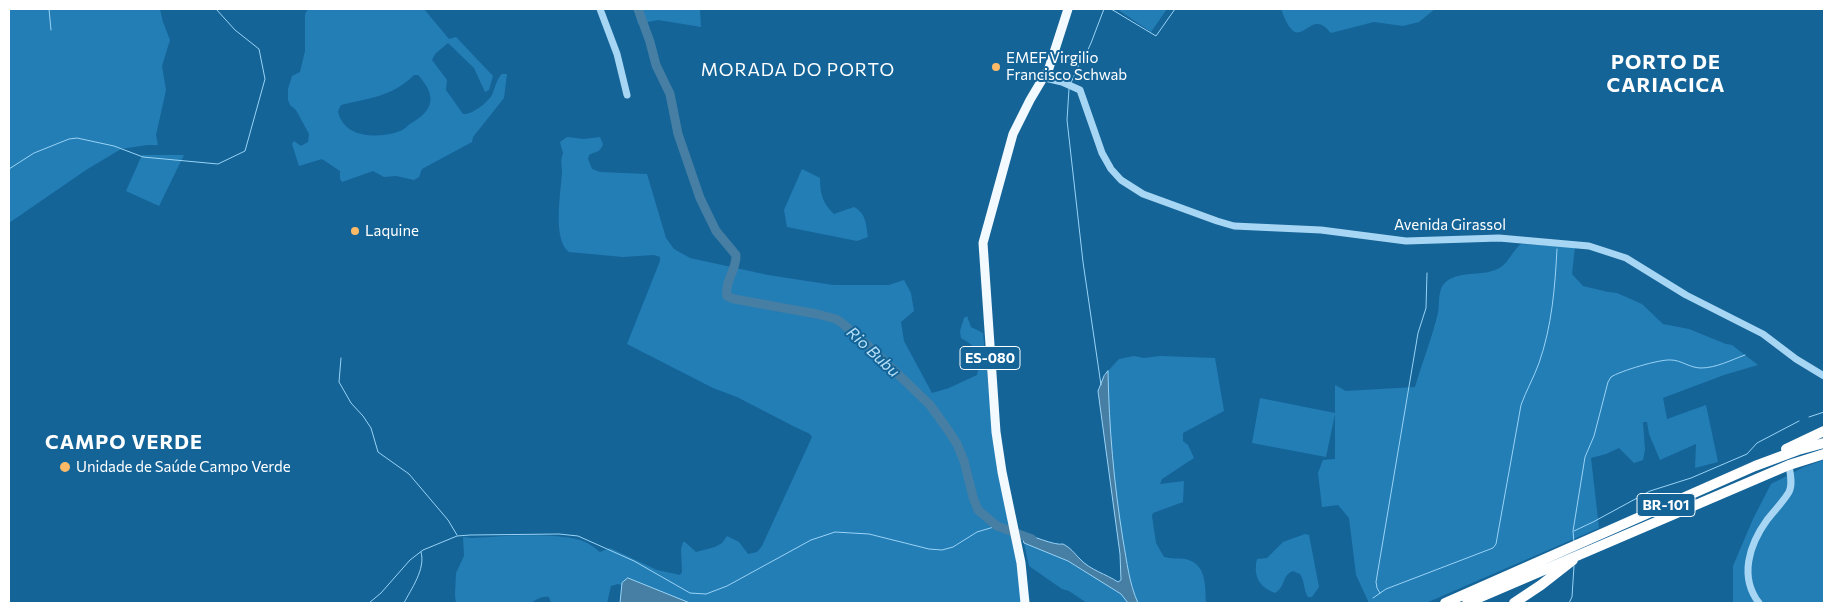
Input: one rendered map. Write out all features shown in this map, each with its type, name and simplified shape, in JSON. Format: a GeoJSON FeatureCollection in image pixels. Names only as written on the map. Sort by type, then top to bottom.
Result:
{"type":"FeatureCollection","features":[{"type":"Feature","properties":{"kind":"highway"},"geometry":{"type":"LineString","coordinates":[[1755,466],[1768,457],[1824,431]]}},
{"type":"Feature","properties":{"kind":"highway","name":"BR-101"},"geometry":{"type":"LineString","coordinates":[[1445,603],[1755,466],[1798,450],[1824,443]]}},
{"type":"Feature","properties":{"kind":"highway"},"geometry":{"type":"LineString","coordinates":[[1810,457],[1814,452],[1824,449]]}},
{"type":"Feature","properties":{"kind":"highway","name":"BR-101"},"geometry":{"type":"LineString","coordinates":[[1466,603],[1789,464],[1824,454]]}},
{"type":"Feature","properties":{"kind":"highway"},"geometry":{"type":"LineString","coordinates":[[1514,603],[1548,581],[1582,553]]}},
{"type":"Feature","properties":{"kind":"highway"},"geometry":{"type":"LineString","coordinates":[[1466,603],[1467,597],[1541,565],[1551,556]]}},
{"type":"Feature","properties":{"kind":"main road","name":"ES-080"},"geometry":{"type":"LineString","coordinates":[[1025,603],[1025,591],[1002,472],[993,411],[983,243],[1013,134],[1030,100],[1045,78],[1059,41],[1068,9]]}},
{"type":"Feature","properties":{"kind":"street"},"geometry":{"type":"LineString","coordinates":[[600,9],[617,54],[627,95]]}},
{"type":"Feature","properties":{"kind":"street","name":"Avenida Girassol"},"geometry":{"type":"LineString","coordinates":[[1045,78],[1062,82],[1080,90],[1100,147],[1111,169],[1121,180],[1143,194],[1161,201],[1234,226],[1321,230],[1406,241],[1436,242],[1499,238],[1589,246],[1601,249],[1626,258],[1686,295],[1763,334],[1796,359],[1824,376]]}},
{"type":"Feature","properties":{"kind":"street"},"geometry":{"type":"LineString","coordinates":[[1759,603],[1752,591],[1748,576],[1749,558],[1756,537],[1789,491],[1789,464]]}},
{"type":"Feature","properties":{"kind":"shaded area"},"geometry":{"type":"Polygon","coordinates":[[[9,9],[160,9],[170,40],[162,66],[166,90],[156,135],[158,145],[121,149],[86,170],[9,223],[9,9]]]}},
{"type":"Feature","properties":{"kind":"shaded area"},"geometry":{"type":"Polygon","coordinates":[[[308,9],[424,9],[449,39],[456,37],[493,76],[489,90],[485,92],[474,68],[448,43],[435,54],[432,60],[447,80],[446,90],[463,114],[471,113],[483,105],[492,95],[500,76],[507,74],[504,98],[473,137],[472,142],[422,169],[419,177],[414,180],[396,176],[384,177],[373,171],[342,182],[340,171],[322,159],[299,166],[292,144],[294,141],[301,146],[308,142],[309,134],[296,110],[290,105],[288,89],[292,76],[300,72],[305,51],[305,14],[308,9]],[[414,75],[397,88],[380,96],[341,105],[338,111],[341,120],[355,132],[373,136],[392,134],[403,130],[424,114],[430,103],[428,90],[418,75],[414,75]]]}},
{"type":"Feature","properties":{"kind":"shaded area"},"geometry":{"type":"Polygon","coordinates":[[[634,9],[700,9],[701,27],[658,20],[638,24],[634,9]]]}},
{"type":"Feature","properties":{"kind":"shaded area"},"geometry":{"type":"Polygon","coordinates":[[[1117,9],[1167,9],[1151,32],[1117,9]]]}},
{"type":"Feature","properties":{"kind":"shaded area"},"geometry":{"type":"Polygon","coordinates":[[[1281,9],[1435,9],[1419,22],[1403,26],[1374,22],[1331,33],[1323,26],[1316,24],[1302,32],[1292,30],[1281,9]]]}},
{"type":"Feature","properties":{"kind":"shaded area"},"geometry":{"type":"Polygon","coordinates":[[[567,137],[584,139],[600,137],[603,144],[602,147],[589,155],[588,159],[592,169],[600,172],[647,174],[666,238],[674,249],[690,258],[768,275],[833,285],[889,285],[904,280],[911,293],[914,311],[901,322],[904,341],[932,393],[949,388],[977,375],[979,367],[974,365],[969,358],[974,352],[973,347],[961,338],[960,331],[964,318],[967,316],[971,327],[983,333],[997,470],[1016,543],[1024,603],[690,603],[628,579],[622,585],[611,586],[607,603],[551,603],[549,597],[546,597],[531,603],[456,603],[456,573],[464,556],[463,537],[526,535],[555,536],[580,540],[600,552],[610,548],[657,570],[680,575],[682,572],[681,549],[683,542],[696,552],[715,547],[722,543],[727,536],[739,542],[748,554],[757,552],[762,546],[812,437],[810,434],[737,397],[713,388],[627,344],[660,257],[654,255],[623,257],[569,252],[564,246],[559,226],[561,161],[563,153],[560,142],[567,137]]]}},
{"type":"Feature","properties":{"kind":"shaded area"},"geometry":{"type":"Polygon","coordinates":[[[142,155],[184,155],[159,206],[126,191],[142,155]]]}},
{"type":"Feature","properties":{"kind":"shaded area"},"geometry":{"type":"Polygon","coordinates":[[[802,169],[820,178],[822,198],[834,214],[854,207],[861,212],[865,219],[868,237],[857,241],[787,227],[784,210],[802,169]]]}},
{"type":"Feature","properties":{"kind":"shaded area"},"geometry":{"type":"Polygon","coordinates":[[[1521,244],[1575,247],[1572,274],[1583,286],[1617,293],[1642,304],[1663,324],[1689,329],[1732,345],[1758,365],[1724,375],[1663,398],[1667,419],[1706,405],[1718,462],[1695,468],[1696,444],[1660,460],[1649,434],[1647,422],[1643,422],[1645,450],[1643,460],[1634,463],[1619,448],[1591,458],[1599,528],[1426,603],[1369,603],[1356,575],[1349,518],[1338,505],[1322,507],[1318,473],[1323,460],[1335,459],[1335,414],[1326,457],[1252,443],[1260,398],[1335,413],[1335,385],[1346,391],[1415,387],[1436,322],[1440,292],[1444,284],[1458,276],[1489,272],[1499,268],[1521,244]]]}},
{"type":"Feature","properties":{"kind":"shaded area"},"geometry":{"type":"Polygon","coordinates":[[[1134,356],[1144,358],[1160,356],[1215,358],[1224,411],[1183,433],[1183,441],[1188,445],[1194,458],[1162,479],[1160,484],[1184,481],[1183,502],[1153,513],[1152,516],[1156,543],[1164,557],[1185,559],[1197,565],[1201,570],[1205,582],[1206,603],[1138,603],[1132,588],[1123,540],[1115,477],[1108,371],[1119,359],[1134,356]]]}},
{"type":"Feature","properties":{"kind":"shaded area"},"geometry":{"type":"Polygon","coordinates":[[[1108,371],[1112,456],[1117,498],[1132,588],[1138,603],[1128,603],[1121,594],[1068,561],[1024,543],[1021,533],[1063,544],[1088,566],[1118,582],[1121,580],[1120,554],[1098,391],[1108,371]]]}},
{"type":"Feature","properties":{"kind":"shaded area"},"geometry":{"type":"Polygon","coordinates":[[[1824,460],[1824,603],[1733,603],[1733,566],[1753,519],[1771,484],[1804,467],[1824,460]]]}},
{"type":"Feature","properties":{"kind":"shaded area"},"geometry":{"type":"Polygon","coordinates":[[[1305,534],[1309,535],[1319,587],[1312,597],[1308,597],[1303,579],[1300,574],[1293,571],[1287,575],[1279,590],[1275,593],[1269,591],[1258,580],[1256,571],[1257,559],[1267,558],[1283,542],[1305,534]]]}},
{"type":"Feature","properties":{"kind":"shaded area"},"geometry":{"type":"Polygon","coordinates":[[[1024,543],[1068,561],[1121,594],[1128,603],[1087,603],[1069,591],[1062,589],[1029,566],[1024,543]]]}},
{"type":"Feature","properties":{"kind":"shaded area"},"geometry":{"type":"Polygon","coordinates":[[[628,578],[690,603],[620,603],[622,583],[628,578]]]}},
{"type":"Feature","properties":{"kind":"waterway"},"geometry":{"type":"LineString","coordinates":[[49,9],[51,30]]}},
{"type":"Feature","properties":{"kind":"waterway"},"geometry":{"type":"LineString","coordinates":[[9,169],[34,153],[69,139],[77,138],[114,146],[143,157],[218,164],[245,151],[265,79],[259,49],[235,30],[216,9]]}},
{"type":"Feature","properties":{"kind":"waterway","name":"Rio Bubu"},"geometry":{"type":"LineString","coordinates":[[638,9],[656,65],[670,94],[678,134],[700,198],[716,231],[736,255],[735,265],[727,286],[727,296],[734,299],[817,314],[836,319],[842,323],[930,405],[957,444],[964,461],[978,510],[997,526],[1032,539]]}},
{"type":"Feature","properties":{"kind":"waterway"},"geometry":{"type":"LineString","coordinates":[[1071,83],[1091,43],[1104,9]]}},
{"type":"Feature","properties":{"kind":"waterway"},"geometry":{"type":"LineString","coordinates":[[1111,9],[1156,36],[1175,9]]}},
{"type":"Feature","properties":{"kind":"waterway"},"geometry":{"type":"LineString","coordinates":[[1391,9],[1408,9]]}},
{"type":"Feature","properties":{"kind":"waterway"},"geometry":{"type":"LineString","coordinates":[[1069,89],[1067,120],[1083,262],[1101,385]]}},
{"type":"Feature","properties":{"kind":"waterway"},"geometry":{"type":"LineString","coordinates":[[1373,598],[1386,589],[1493,548],[1496,544],[1521,405],[1539,363],[1550,321],[1557,249]]}},
{"type":"Feature","properties":{"kind":"waterway"},"geometry":{"type":"LineString","coordinates":[[1380,593],[1376,582],[1418,333],[1426,308],[1427,273]]}},
{"type":"Feature","properties":{"kind":"waterway"},"geometry":{"type":"LineString","coordinates":[[1574,542],[1573,531],[1585,457],[1594,436],[1611,377],[1658,361],[1675,360],[1697,368],[1707,368],[1745,355]]}},
{"type":"Feature","properties":{"kind":"waterway"},"geometry":{"type":"LineString","coordinates":[[341,358],[339,382],[351,403],[371,428],[378,452],[409,474],[448,520],[457,535]]}},
{"type":"Feature","properties":{"kind":"waterway"},"geometry":{"type":"LineString","coordinates":[[1809,417],[1824,412]]}},
{"type":"Feature","properties":{"kind":"waterway"},"geometry":{"type":"LineString","coordinates":[[1574,531],[1650,491],[1691,478],[1747,454],[1757,443],[1799,421]]}},
{"type":"Feature","properties":{"kind":"waterway"},"geometry":{"type":"LineString","coordinates":[[369,603],[381,593],[410,560],[423,550],[457,536],[559,534],[578,536],[634,561],[690,593],[706,594],[727,586],[811,540],[835,532],[869,534],[929,549],[942,550],[953,547],[977,532],[997,526]]}},
{"type":"Feature","properties":{"kind":"waterway"},"geometry":{"type":"LineString","coordinates":[[404,603],[420,572],[421,552]]}},
{"type":"Feature","properties":{"kind":"waterway"},"geometry":{"type":"LineString","coordinates":[[1569,603],[1572,597],[1574,566]]}},
{"type":"Feature","properties":{"kind":"place","name":"EMEF Virgilio Francisco Schwab"},"geometry":{"type":"Point","coordinates":[996,67]}},
{"type":"Feature","properties":{"kind":"place","name":"Laquine"},"geometry":{"type":"Point","coordinates":[355,231]}},
{"type":"Feature","properties":{"kind":"place","name":"Unidade de Saúde Campo Verde"},"geometry":{"type":"Point","coordinates":[65,467]}},
{"type":"Feature","properties":{"kind":"district","name":"MORADA DO PORTO"},"geometry":{"type":"Point","coordinates":[798,70]}},
{"type":"Feature","properties":{"kind":"district","name":"PORTO DE CARIACICA"},"geometry":{"type":"Point","coordinates":[1666,74]}},
{"type":"Feature","properties":{"kind":"district","name":"CAMPO VERDE"},"geometry":{"type":"Point","coordinates":[124,442]}}]}
